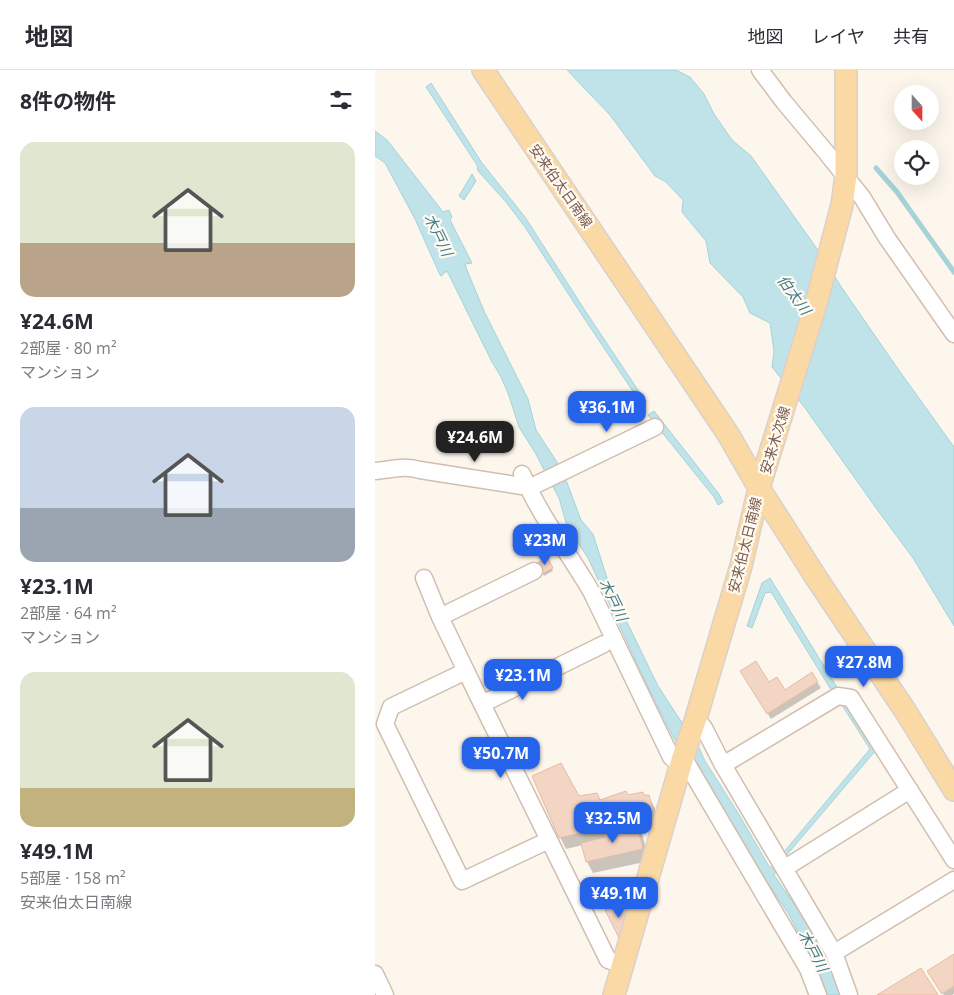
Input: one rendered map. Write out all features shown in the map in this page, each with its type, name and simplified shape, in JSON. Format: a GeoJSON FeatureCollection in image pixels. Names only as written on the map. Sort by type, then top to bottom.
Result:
{"type":"FeatureCollection","features":[{"type":"Feature","properties":{"kind":"main road","name":"安来伯太日南線"},"geometry":{"type":"LineString","coordinates":[[483,70],[728,434],[759,488],[741,566],[614,995]]}},
{"type":"Feature","properties":{"kind":"main road","name":"安来木次線"},"geometry":{"type":"LineString","coordinates":[[846,70],[845,176],[842,205],[815,307],[759,488],[906,712],[954,790]]}},
{"type":"Feature","properties":{"kind":"street"},"geometry":{"type":"LineString","coordinates":[[760,70],[862,197],[887,238],[954,334]]}},
{"type":"Feature","properties":{"kind":"street"},"geometry":{"type":"LineString","coordinates":[[375,471],[396,467],[412,468],[528,482],[574,466],[655,427]]}},
{"type":"Feature","properties":{"kind":"street"},"geometry":{"type":"LineString","coordinates":[[528,482],[534,500],[591,591],[671,757],[683,759],[807,969],[818,995]]}},
{"type":"Feature","properties":{"kind":"street"},"geometry":{"type":"LineString","coordinates":[[440,617],[534,572]]}},
{"type":"Feature","properties":{"kind":"street"},"geometry":{"type":"LineString","coordinates":[[424,578],[440,617],[608,960],[623,965]]}},
{"type":"Feature","properties":{"kind":"street"},"geometry":{"type":"LineString","coordinates":[[482,704],[604,644]]}},
{"type":"Feature","properties":{"kind":"street"},"geometry":{"type":"LineString","coordinates":[[467,672],[391,707],[385,724],[389,733],[462,882],[549,840]]}},
{"type":"Feature","properties":{"kind":"street"},"geometry":{"type":"LineString","coordinates":[[723,765],[838,696],[851,698],[954,860]]}},
{"type":"Feature","properties":{"kind":"street"},"geometry":{"type":"LineString","coordinates":[[695,723],[704,728],[723,765],[834,953],[849,995]]}},
{"type":"Feature","properties":{"kind":"street"},"geometry":{"type":"LineString","coordinates":[[785,868],[910,790]]}},
{"type":"Feature","properties":{"kind":"street"},"geometry":{"type":"LineString","coordinates":[[834,953],[954,880]]}},
{"type":"Feature","properties":{"kind":"street"},"geometry":{"type":"LineString","coordinates":[[375,974],[385,995]]}},
{"type":"Feature","properties":{"kind":"water","name":"伯太川"},"geometry":{"type":"Polygon","coordinates":[[[567,70],[673,70],[690,77],[704,94],[714,114],[732,140],[751,156],[813,243],[842,288],[954,447],[954,626],[913,558],[805,408],[772,367],[774,351],[770,323],[750,313],[743,297],[710,263],[706,241],[682,212],[683,200],[666,182],[655,176],[610,115],[567,70]]]}},
{"type":"Feature","properties":{"kind":"water"},"geometry":{"type":"Polygon","coordinates":[[[431,83],[482,163],[525,217],[646,402],[642,405],[525,227],[506,202],[478,171],[477,165],[426,87],[431,83]]]}},
{"type":"Feature","properties":{"kind":"water","name":"木戸川"},"geometry":{"type":"Polygon","coordinates":[[[375,131],[387,140],[443,212],[449,210],[452,217],[450,220],[472,263],[465,264],[484,311],[528,399],[536,430],[557,462],[559,471],[547,476],[519,427],[500,375],[447,271],[440,275],[415,219],[385,163],[375,156],[375,131]]]}},
{"type":"Feature","properties":{"kind":"water"},"geometry":{"type":"Polygon","coordinates":[[[472,174],[476,181],[464,200],[459,196],[472,174]]]}},
{"type":"Feature","properties":{"kind":"water"},"geometry":{"type":"Polygon","coordinates":[[[654,411],[719,494],[723,502],[718,505],[714,497],[648,415],[654,411]]]}},
{"type":"Feature","properties":{"kind":"water","name":"木戸川"},"geometry":{"type":"Polygon","coordinates":[[[563,472],[581,520],[593,534],[607,578],[624,616],[658,686],[688,732],[682,751],[648,687],[588,558],[567,526],[559,498],[549,479],[563,472]]]}},
{"type":"Feature","properties":{"kind":"water"},"geometry":{"type":"Polygon","coordinates":[[[770,578],[838,689],[833,693],[771,592],[765,593],[752,628],[747,626],[762,583],[770,578]]]}},
{"type":"Feature","properties":{"kind":"water"},"geometry":{"type":"Polygon","coordinates":[[[840,702],[846,702],[877,749],[785,857],[783,853],[870,749],[840,702]]]}},
{"type":"Feature","properties":{"kind":"water","name":"木戸川"},"geometry":{"type":"Polygon","coordinates":[[[695,739],[705,761],[770,868],[775,863],[778,867],[774,875],[818,942],[830,965],[840,995],[826,995],[818,971],[788,913],[690,758],[695,739]]]}},
{"type":"Feature","properties":{"kind":"building"},"geometry":{"type":"Polygon","coordinates":[[[548,558],[553,568],[542,574],[537,563],[548,558]]]}},
{"type":"Feature","properties":{"kind":"building"},"geometry":{"type":"Polygon","coordinates":[[[756,661],[769,682],[777,677],[785,690],[812,672],[818,682],[767,714],[740,671],[756,661]]]}},
{"type":"Feature","properties":{"kind":"building"},"geometry":{"type":"Polygon","coordinates":[[[561,763],[579,796],[597,793],[600,800],[626,791],[628,795],[643,792],[644,795],[649,795],[653,810],[647,812],[649,818],[559,838],[532,776],[561,763]]]}},
{"type":"Feature","properties":{"kind":"building"},"geometry":{"type":"Polygon","coordinates":[[[637,824],[643,849],[586,862],[581,843],[605,837],[603,832],[637,824]]]}},
{"type":"Feature","properties":{"kind":"building"},"geometry":{"type":"Polygon","coordinates":[[[629,900],[626,938],[621,942],[605,910],[629,900]]]}},
{"type":"Feature","properties":{"kind":"building"},"geometry":{"type":"Polygon","coordinates":[[[954,954],[954,986],[942,994],[927,971],[954,954]]]}},
{"type":"Feature","properties":{"kind":"building"},"geometry":{"type":"Polygon","coordinates":[[[921,968],[938,995],[877,995],[921,968]]]}},
{"type":"Feature","properties":{"kind":"waterway"},"geometry":{"type":"LineString","coordinates":[[876,168],[897,192],[954,272]]}}]}
